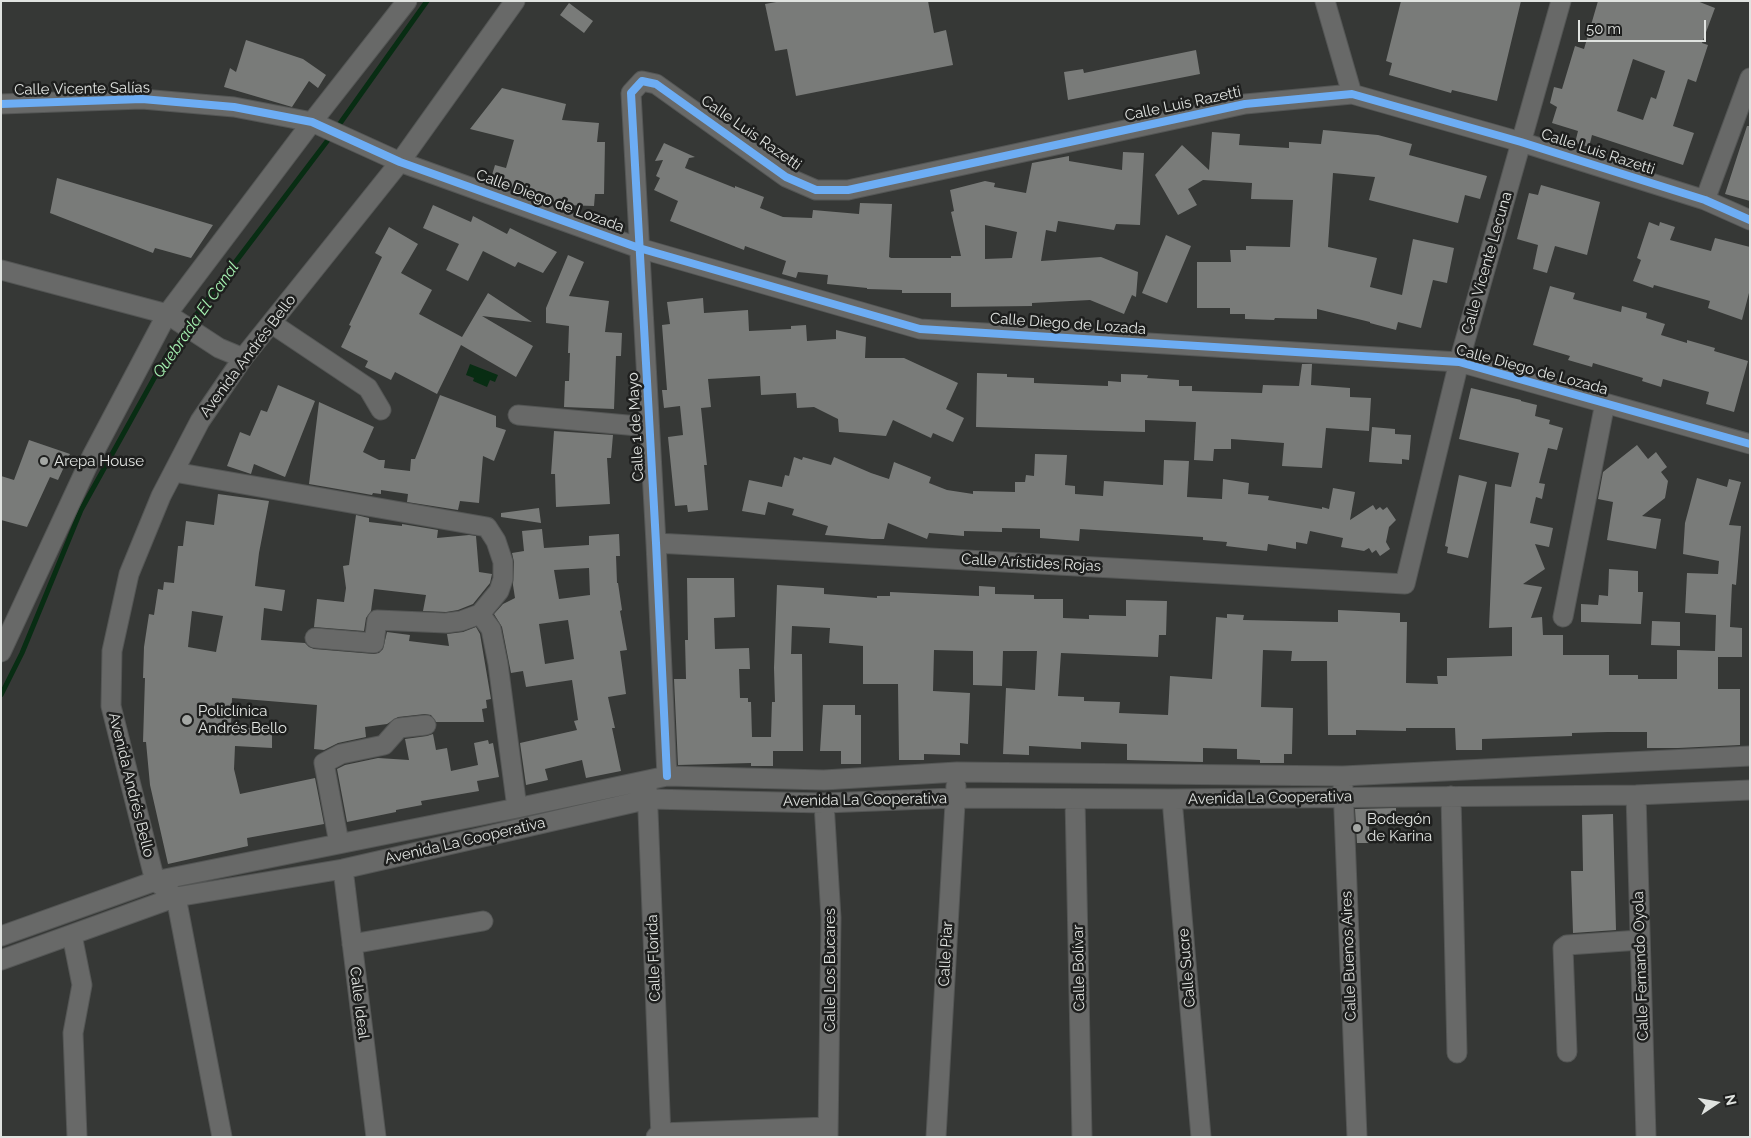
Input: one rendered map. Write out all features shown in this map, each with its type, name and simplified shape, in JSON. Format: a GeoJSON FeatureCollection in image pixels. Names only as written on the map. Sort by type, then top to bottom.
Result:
{"type":"FeatureCollection","features":[{"type":"Feature","properties":{"kind":"street"},"geometry":{"type":"LineString","coordinates":[[1,652],[6,631],[92,456],[167,314],[312,122],[407,1]]}},
{"type":"Feature","properties":{"kind":"street","name":"Avenida Andrés Bello"},"geometry":{"type":"LineString","coordinates":[[155,881],[111,706],[112,651],[129,574],[161,496],[200,421],[243,358],[400,162],[515,1]]}},
{"type":"Feature","properties":{"kind":"street"},"geometry":{"type":"LineString","coordinates":[[1324,1],[1352,94]]}},
{"type":"Feature","properties":{"kind":"street","name":"Calle Vicente Lecuna"},"geometry":{"type":"LineString","coordinates":[[1405,584],[1460,362],[1561,1]]}},
{"type":"Feature","properties":{"kind":"street"},"geometry":{"type":"LineString","coordinates":[[1705,200],[1750,78]]}},
{"type":"Feature","properties":{"kind":"street","name":"Calle Luis Razetti"},"geometry":{"type":"LineString","coordinates":[[642,81],[656,84],[786,177],[816,190],[848,190],[1245,104],[1352,94],[1521,142],[1705,200],[1750,220]]}},
{"type":"Feature","properties":{"kind":"street","name":"Calle 1 de Mayo"},"geometry":{"type":"LineString","coordinates":[[642,81],[631,93],[667,776]]}},
{"type":"Feature","properties":{"kind":"street","name":"Calle Vicente Salías"},"geometry":{"type":"LineString","coordinates":[[1,104],[142,99],[234,107],[312,122],[371,148]]}},
{"type":"Feature","properties":{"kind":"street","name":"Calle Diego de Lozada"},"geometry":{"type":"LineString","coordinates":[[371,148],[400,162],[639,248],[920,329],[1460,362],[1750,444]]}},
{"type":"Feature","properties":{"kind":"street"},"geometry":{"type":"LineString","coordinates":[[1,270],[167,314],[219,348],[243,358]]}},
{"type":"Feature","properties":{"kind":"street"},"geometry":{"type":"LineString","coordinates":[[271,323],[368,388],[381,410]]}},
{"type":"Feature","properties":{"kind":"street"},"geometry":{"type":"LineString","coordinates":[[1564,617],[1605,403]]}},
{"type":"Feature","properties":{"kind":"street"},"geometry":{"type":"LineString","coordinates":[[518,416],[649,427]]}},
{"type":"Feature","properties":{"kind":"street"},"geometry":{"type":"LineString","coordinates":[[174,472],[487,528],[496,542],[503,562],[503,579],[499,592],[480,614],[446,624],[377,620],[374,643],[315,638]]}},
{"type":"Feature","properties":{"kind":"street","name":"Calle Arístides Rojas"},"geometry":{"type":"LineString","coordinates":[[656,542],[1405,584]]}},
{"type":"Feature","properties":{"kind":"street"},"geometry":{"type":"LineString","coordinates":[[480,614],[490,629],[498,664],[517,808]]}},
{"type":"Feature","properties":{"kind":"street"},"geometry":{"type":"LineString","coordinates":[[339,843],[324,763],[341,754],[384,745],[399,728],[426,725]]}},
{"type":"Feature","properties":{"kind":"street","name":"Avenida La Cooperativa"},"geometry":{"type":"LineString","coordinates":[[1,960],[176,897],[342,869],[648,789],[667,776],[824,780],[957,772],[1343,776],[1750,756]]}},
{"type":"Feature","properties":{"kind":"street","name":"Calle Piar"},"geometry":{"type":"LineString","coordinates":[[936,1137],[954,798],[957,772]]}},
{"type":"Feature","properties":{"kind":"street","name":"Calle Buenos Aires"},"geometry":{"type":"LineString","coordinates":[[1343,776],[1342,797],[1357,1137]]}},
{"type":"Feature","properties":{"kind":"street","name":"Avenida La Cooperativa"},"geometry":{"type":"LineString","coordinates":[[1,936],[155,881],[517,808],[648,789],[824,804],[954,798],[1172,799],[1636,795],[1750,790]]}},
{"type":"Feature","properties":{"kind":"street","name":"Calle Florida"},"geometry":{"type":"LineString","coordinates":[[648,789],[659,1136]]}},
{"type":"Feature","properties":{"kind":"street","name":"Calle Fernando Oyola"},"geometry":{"type":"LineString","coordinates":[[1636,795],[1646,1137]]}},
{"type":"Feature","properties":{"kind":"street"},"geometry":{"type":"LineString","coordinates":[[1451,796],[1457,1054]]}},
{"type":"Feature","properties":{"kind":"street","name":"Calle Bolívar"},"geometry":{"type":"LineString","coordinates":[[1075,799],[1082,1137]]}},
{"type":"Feature","properties":{"kind":"street","name":"Calle Sucre"},"geometry":{"type":"LineString","coordinates":[[1172,799],[1201,1137]]}},
{"type":"Feature","properties":{"kind":"street","name":"Calle Los Bucares"},"geometry":{"type":"LineString","coordinates":[[824,804],[831,918],[828,1132]]}},
{"type":"Feature","properties":{"kind":"street","name":"Calle Ideal"},"geometry":{"type":"LineString","coordinates":[[342,869],[376,1137]]}},
{"type":"Feature","properties":{"kind":"street"},"geometry":{"type":"LineString","coordinates":[[155,881],[176,897],[222,1137]]}},
{"type":"Feature","properties":{"kind":"street"},"geometry":{"type":"LineString","coordinates":[[352,944],[483,920]]}},
{"type":"Feature","properties":{"kind":"street"},"geometry":{"type":"LineString","coordinates":[[72,935],[82,985],[73,1033],[77,1137]]}},
{"type":"Feature","properties":{"kind":"street"},"geometry":{"type":"LineString","coordinates":[[1567,1052],[1563,948],[1567,945],[1640,940]]}},
{"type":"Feature","properties":{"kind":"street"},"geometry":{"type":"LineString","coordinates":[[659,1136],[828,1132]]}},
{"type":"Feature","properties":{"kind":"shaded area"},"geometry":{"type":"Polygon","coordinates":[[[470,364],[498,375],[495,382],[490,380],[487,387],[473,381],[474,378],[466,375],[470,364]]]}},
{"type":"Feature","properties":{"kind":"building"},"geometry":{"type":"Polygon","coordinates":[[[782,1],[928,1],[934,33],[946,30],[953,65],[796,96],[787,49],[775,51],[765,4],[782,1]]]}},
{"type":"Feature","properties":{"kind":"building"},"geometry":{"type":"Polygon","coordinates":[[[1401,1],[1521,1],[1497,101],[1452,90],[1451,93],[1389,75],[1392,63],[1386,61],[1401,1]]]}},
{"type":"Feature","properties":{"kind":"building"},"geometry":{"type":"Polygon","coordinates":[[[1598,1],[1697,1],[1715,8],[1702,43],[1708,45],[1696,82],[1688,79],[1673,126],[1694,133],[1683,165],[1592,135],[1589,147],[1575,143],[1578,131],[1552,123],[1557,107],[1550,103],[1554,87],[1562,89],[1575,46],[1584,49],[1598,1]],[[1633,59],[1617,111],[1643,120],[1651,97],[1656,99],[1665,71],[1633,59]]]}},
{"type":"Feature","properties":{"kind":"building"},"geometry":{"type":"Polygon","coordinates":[[[569,3],[593,21],[584,33],[560,15],[569,3]]]}},
{"type":"Feature","properties":{"kind":"building"},"geometry":{"type":"Polygon","coordinates":[[[246,40],[303,59],[326,75],[318,88],[309,81],[292,107],[224,87],[230,68],[236,72],[246,40]]]}},
{"type":"Feature","properties":{"kind":"building"},"geometry":{"type":"Polygon","coordinates":[[[1196,50],[1200,74],[1068,100],[1064,72],[1083,69],[1084,73],[1196,50]]]}},
{"type":"Feature","properties":{"kind":"building"},"geometry":{"type":"Polygon","coordinates":[[[502,88],[566,104],[562,120],[599,123],[597,142],[605,142],[604,194],[595,194],[594,206],[563,205],[538,198],[539,195],[490,182],[495,165],[506,168],[514,140],[470,129],[502,88]]]}},
{"type":"Feature","properties":{"kind":"building"},"geometry":{"type":"Polygon","coordinates":[[[1747,126],[1750,126],[1750,201],[1725,194],[1747,126]]]}},
{"type":"Feature","properties":{"kind":"building"},"geometry":{"type":"Polygon","coordinates":[[[1323,130],[1378,135],[1412,144],[1409,155],[1487,176],[1480,199],[1465,195],[1458,223],[1369,200],[1375,177],[1333,173],[1328,247],[1377,258],[1370,287],[1402,295],[1413,239],[1454,248],[1447,283],[1433,280],[1421,328],[1398,322],[1396,330],[1317,309],[1317,319],[1275,318],[1274,320],[1245,319],[1245,314],[1230,314],[1230,308],[1197,308],[1197,262],[1231,262],[1230,250],[1246,250],[1246,246],[1290,247],[1293,200],[1251,199],[1252,183],[1203,180],[1188,189],[1197,205],[1178,215],[1155,175],[1182,145],[1209,170],[1212,132],[1240,134],[1239,145],[1289,148],[1289,142],[1321,144],[1323,130]]]}},
{"type":"Feature","properties":{"kind":"building"},"geometry":{"type":"Polygon","coordinates":[[[664,143],[695,157],[689,158],[685,168],[735,188],[735,186],[764,197],[760,208],[783,217],[812,218],[813,210],[859,214],[860,203],[892,204],[889,257],[951,258],[951,256],[961,256],[951,212],[954,211],[950,190],[985,181],[995,183],[994,187],[1026,193],[1032,163],[1069,156],[1069,161],[1122,170],[1123,152],[1144,153],[1140,225],[1116,224],[1114,230],[1058,221],[1056,232],[1046,230],[1041,261],[1101,257],[1138,272],[1136,297],[1132,295],[1124,314],[1090,300],[1032,303],[1032,306],[951,307],[951,293],[902,293],[902,290],[867,289],[827,284],[828,275],[798,272],[796,278],[782,274],[786,261],[745,246],[744,250],[670,221],[678,201],[654,190],[660,178],[656,176],[663,160],[655,161],[664,143]],[[985,225],[985,259],[1012,258],[1017,232],[985,225]]]}},
{"type":"Feature","properties":{"kind":"building"},"geometry":{"type":"Polygon","coordinates":[[[57,178],[213,225],[191,258],[155,248],[153,253],[50,213],[57,178]]]}},
{"type":"Feature","properties":{"kind":"building"},"geometry":{"type":"Polygon","coordinates":[[[1541,185],[1600,202],[1587,255],[1555,246],[1547,273],[1533,269],[1538,245],[1517,239],[1529,193],[1538,195],[1541,185]]]}},
{"type":"Feature","properties":{"kind":"building"},"geometry":{"type":"Polygon","coordinates":[[[433,205],[471,222],[473,216],[507,234],[510,228],[557,252],[543,273],[518,262],[515,267],[483,251],[468,281],[446,270],[459,244],[423,228],[433,205]]]}},
{"type":"Feature","properties":{"kind":"building"},"geometry":{"type":"Polygon","coordinates":[[[1649,222],[1659,226],[1660,222],[1675,227],[1670,240],[1711,251],[1715,238],[1750,247],[1750,289],[1742,320],[1708,308],[1710,301],[1654,285],[1653,288],[1633,281],[1641,260],[1637,258],[1649,222]]]}},
{"type":"Feature","properties":{"kind":"building"},"geometry":{"type":"Polygon","coordinates":[[[389,227],[418,244],[401,273],[432,290],[419,314],[462,337],[488,293],[532,322],[482,316],[533,346],[516,377],[461,345],[437,394],[395,372],[391,380],[365,367],[368,361],[341,347],[351,326],[349,325],[382,257],[375,253],[389,227]]]}},
{"type":"Feature","properties":{"kind":"building"},"geometry":{"type":"Polygon","coordinates":[[[1166,235],[1191,246],[1167,303],[1142,293],[1166,235]]]}},
{"type":"Feature","properties":{"kind":"building"},"geometry":{"type":"Polygon","coordinates":[[[568,255],[584,262],[569,296],[609,301],[605,332],[622,333],[621,356],[616,356],[614,409],[564,407],[565,381],[569,381],[569,326],[546,323],[546,308],[568,255]]]}},
{"type":"Feature","properties":{"kind":"building"},"geometry":{"type":"Polygon","coordinates":[[[1550,286],[1575,293],[1573,299],[1621,312],[1622,306],[1647,313],[1646,318],[1665,324],[1661,335],[1687,343],[1687,340],[1715,348],[1714,351],[1748,361],[1734,412],[1706,404],[1709,392],[1663,379],[1661,387],[1642,381],[1643,378],[1593,363],[1592,367],[1568,360],[1570,356],[1533,345],[1550,286]]]}},
{"type":"Feature","properties":{"kind":"building"},"geometry":{"type":"Polygon","coordinates":[[[703,298],[704,313],[748,310],[749,331],[791,329],[791,326],[806,325],[807,341],[836,339],[836,330],[866,337],[865,358],[904,358],[958,383],[946,409],[964,418],[953,442],[933,433],[931,438],[893,420],[886,436],[839,432],[838,419],[814,407],[797,408],[796,393],[761,395],[760,376],[708,379],[711,407],[701,408],[707,465],[704,465],[708,510],[688,512],[687,505],[675,506],[668,437],[683,435],[680,406],[664,408],[662,390],[667,390],[662,325],[670,324],[667,302],[703,298]]]}},
{"type":"Feature","properties":{"kind":"building"},"geometry":{"type":"Polygon","coordinates":[[[1302,364],[1312,364],[1311,385],[1350,388],[1350,397],[1371,398],[1369,431],[1326,428],[1322,468],[1282,466],[1284,443],[1231,439],[1231,449],[1214,449],[1213,461],[1194,460],[1196,422],[1145,420],[1145,432],[976,427],[977,373],[1007,374],[1007,377],[1034,378],[1034,383],[1108,386],[1108,381],[1121,382],[1121,374],[1148,375],[1147,378],[1179,380],[1179,386],[1192,386],[1192,391],[1262,393],[1263,385],[1299,386],[1302,364]]]}},
{"type":"Feature","properties":{"kind":"building"},"geometry":{"type":"Polygon","coordinates":[[[278,385],[315,401],[285,477],[254,464],[251,474],[227,466],[240,432],[250,436],[261,410],[267,412],[278,385]]]}},
{"type":"Feature","properties":{"kind":"building"},"geometry":{"type":"Polygon","coordinates":[[[1471,388],[1537,405],[1535,416],[1550,420],[1549,424],[1563,428],[1557,450],[1548,448],[1539,483],[1545,484],[1542,499],[1536,497],[1530,523],[1553,528],[1549,547],[1535,544],[1545,569],[1523,584],[1542,587],[1531,618],[1542,617],[1543,635],[1563,635],[1563,655],[1609,655],[1609,675],[1638,675],[1638,679],[1677,679],[1677,650],[1715,651],[1716,615],[1685,613],[1687,573],[1718,574],[1719,561],[1683,554],[1685,523],[1697,478],[1727,487],[1729,479],[1741,482],[1729,525],[1741,526],[1736,585],[1732,584],[1730,627],[1742,628],[1742,657],[1718,657],[1718,689],[1740,689],[1740,745],[1647,748],[1647,732],[1608,732],[1572,733],[1572,736],[1482,739],[1482,750],[1456,750],[1455,728],[1406,728],[1406,731],[1356,730],[1356,735],[1328,735],[1327,661],[1291,661],[1292,651],[1263,650],[1261,707],[1293,708],[1292,754],[1284,754],[1284,763],[1260,763],[1260,760],[1237,759],[1237,749],[1203,748],[1203,762],[1127,760],[1127,744],[1081,742],[1081,749],[1029,746],[1029,755],[1003,754],[1006,688],[1035,690],[1037,651],[1003,651],[1002,686],[973,685],[973,651],[934,650],[933,691],[970,693],[968,744],[960,743],[960,755],[924,754],[924,760],[899,760],[898,684],[863,684],[863,646],[829,643],[830,628],[792,626],[791,654],[802,654],[803,751],[773,751],[773,766],[751,766],[751,763],[678,765],[674,679],[686,679],[685,640],[688,640],[687,578],[734,578],[735,617],[714,618],[715,649],[749,648],[750,669],[739,669],[740,698],[748,698],[748,702],[751,702],[752,737],[771,737],[772,702],[775,702],[774,668],[777,585],[824,588],[824,594],[877,598],[877,596],[890,596],[890,592],[979,596],[979,586],[995,587],[995,594],[1034,595],[1034,599],[1063,599],[1063,618],[1089,619],[1089,615],[1126,616],[1126,600],[1167,601],[1166,635],[1159,635],[1158,657],[1061,653],[1058,696],[1084,697],[1084,701],[1120,702],[1119,713],[1168,715],[1170,676],[1212,679],[1216,617],[1227,618],[1227,614],[1244,615],[1243,620],[1338,622],[1338,610],[1400,613],[1400,622],[1407,622],[1406,683],[1438,684],[1437,676],[1447,676],[1447,658],[1512,656],[1512,627],[1489,628],[1495,484],[1511,487],[1519,453],[1459,439],[1471,388]]]}},
{"type":"Feature","properties":{"kind":"building"},"geometry":{"type":"Polygon","coordinates":[[[440,395],[496,416],[496,427],[506,430],[494,461],[483,456],[479,503],[460,501],[458,510],[407,502],[408,494],[381,490],[381,494],[373,493],[372,495],[309,484],[319,402],[374,427],[363,452],[379,460],[385,460],[384,468],[410,471],[411,459],[415,459],[440,395]]]}},
{"type":"Feature","properties":{"kind":"building"},"geometry":{"type":"Polygon","coordinates":[[[1372,427],[1395,429],[1395,434],[1411,435],[1409,460],[1402,459],[1402,464],[1369,462],[1372,427]]]}},
{"type":"Feature","properties":{"kind":"building"},"geometry":{"type":"Polygon","coordinates":[[[554,431],[613,435],[611,458],[607,458],[610,504],[556,507],[555,474],[551,474],[554,431]]]}},
{"type":"Feature","properties":{"kind":"building"},"geometry":{"type":"Polygon","coordinates":[[[29,440],[70,454],[58,480],[50,477],[27,527],[1,520],[1,476],[14,480],[29,440]]]}},
{"type":"Feature","properties":{"kind":"building"},"geometry":{"type":"Polygon","coordinates":[[[1637,445],[1648,459],[1656,452],[1667,467],[1661,472],[1668,481],[1665,498],[1642,516],[1661,519],[1656,549],[1607,540],[1613,502],[1598,499],[1603,472],[1637,445]]]}},
{"type":"Feature","properties":{"kind":"building"},"geometry":{"type":"Polygon","coordinates":[[[1035,454],[1067,455],[1065,485],[1075,486],[1075,494],[1103,496],[1104,481],[1163,485],[1164,460],[1189,461],[1187,497],[1222,499],[1223,479],[1249,483],[1248,494],[1269,496],[1268,500],[1322,509],[1322,507],[1329,509],[1333,488],[1355,492],[1350,520],[1373,505],[1376,510],[1380,507],[1383,510],[1387,507],[1396,520],[1389,527],[1386,542],[1390,549],[1380,556],[1376,550],[1372,553],[1369,548],[1364,551],[1341,547],[1343,538],[1310,531],[1307,544],[1296,542],[1296,549],[1268,544],[1267,551],[1226,546],[1227,542],[1203,540],[1203,537],[1080,529],[1079,541],[1040,538],[1040,529],[1002,528],[1002,532],[964,531],[964,536],[929,533],[927,539],[888,523],[884,539],[872,539],[825,535],[828,526],[792,515],[794,509],[768,502],[765,515],[742,511],[749,480],[782,487],[785,475],[789,476],[794,457],[802,460],[803,457],[831,465],[834,457],[889,479],[894,462],[931,477],[929,483],[947,490],[973,494],[973,491],[1015,492],[1015,482],[1025,482],[1026,475],[1034,476],[1035,454]]]}},
{"type":"Feature","properties":{"kind":"building"},"geometry":{"type":"Polygon","coordinates":[[[1459,475],[1487,482],[1468,558],[1447,553],[1448,547],[1445,546],[1459,475]]]}},
{"type":"Feature","properties":{"kind":"building"},"geometry":{"type":"Polygon","coordinates":[[[218,494],[269,501],[255,586],[285,590],[282,611],[264,608],[261,640],[305,643],[314,649],[374,654],[379,653],[383,649],[387,632],[410,635],[409,641],[449,646],[447,634],[463,632],[476,627],[480,634],[491,699],[486,700],[487,708],[482,709],[484,722],[436,722],[431,715],[425,714],[398,717],[387,724],[365,727],[366,737],[338,743],[324,750],[314,749],[317,705],[232,698],[231,727],[272,729],[272,748],[235,746],[234,769],[240,794],[315,778],[324,824],[247,838],[248,846],[168,864],[150,785],[146,742],[143,742],[144,647],[149,614],[154,615],[158,589],[163,590],[164,582],[174,583],[178,546],[183,546],[186,521],[214,525],[218,494]],[[192,611],[188,647],[216,652],[223,616],[192,611]]]}},
{"type":"Feature","properties":{"kind":"building"},"geometry":{"type":"Polygon","coordinates":[[[539,508],[541,523],[501,517],[501,513],[539,508]]]}},
{"type":"Feature","properties":{"kind":"building"},"geometry":{"type":"Polygon","coordinates":[[[356,515],[369,518],[369,522],[402,526],[402,524],[438,530],[437,538],[476,536],[479,572],[492,574],[490,583],[473,604],[446,612],[423,611],[426,595],[374,589],[371,611],[366,618],[364,631],[314,627],[317,599],[344,602],[346,588],[343,566],[349,565],[356,515]]]}},
{"type":"Feature","properties":{"kind":"building"},"geometry":{"type":"Polygon","coordinates":[[[542,529],[544,548],[589,545],[589,536],[619,534],[620,556],[616,556],[617,583],[627,650],[620,651],[626,694],[608,697],[615,728],[612,728],[621,771],[586,778],[582,760],[545,769],[548,780],[526,785],[520,743],[577,730],[574,721],[578,720],[572,680],[526,687],[523,671],[511,673],[502,627],[494,614],[503,604],[515,598],[512,553],[524,551],[522,531],[542,529]],[[589,568],[554,570],[559,599],[590,595],[589,568]],[[568,620],[539,624],[545,664],[574,659],[568,620]]]}},
{"type":"Feature","properties":{"kind":"building"},"geometry":{"type":"Polygon","coordinates":[[[1609,569],[1638,571],[1638,592],[1643,592],[1641,624],[1581,622],[1581,604],[1598,605],[1599,595],[1608,596],[1609,569]]]}},
{"type":"Feature","properties":{"kind":"building"},"geometry":{"type":"Polygon","coordinates":[[[1652,621],[1680,622],[1680,646],[1651,645],[1652,621]]]}},
{"type":"Feature","properties":{"kind":"building"},"geometry":{"type":"Polygon","coordinates":[[[823,705],[855,705],[855,715],[861,715],[861,764],[841,764],[841,751],[820,751],[823,705]]]}},
{"type":"Feature","properties":{"kind":"building"},"geometry":{"type":"Polygon","coordinates":[[[433,734],[436,750],[447,748],[451,771],[478,765],[474,743],[488,740],[489,744],[493,743],[499,777],[477,781],[479,791],[421,801],[422,805],[347,822],[337,769],[345,765],[378,758],[409,760],[405,739],[433,734]]]}},
{"type":"Feature","properties":{"kind":"building"},"geometry":{"type":"Polygon","coordinates":[[[1396,808],[1396,824],[1369,826],[1370,843],[1357,843],[1355,809],[1396,808]]]}},
{"type":"Feature","properties":{"kind":"building"},"geometry":{"type":"Polygon","coordinates":[[[1613,814],[1616,930],[1573,933],[1571,871],[1583,871],[1582,815],[1613,814]]]}},
{"type":"Feature","properties":{"kind":"waterway","name":"Quebrada El Canal"},"geometry":{"type":"LineString","coordinates":[[336,129],[427,1]]}},
{"type":"Feature","properties":{"kind":"waterway","name":"Quebrada El Canal"},"geometry":{"type":"LineString","coordinates":[[1,695],[22,653],[81,510],[167,355],[331,136]]}},
{"type":"Feature","properties":{"kind":"cycle path"},"geometry":{"type":"LineString","coordinates":[[667,776],[631,93],[642,81],[656,84],[786,177],[816,190],[848,190],[1245,104],[1352,94],[1521,142],[1705,200],[1750,220]]}},
{"type":"Feature","properties":{"kind":"cycle path"},"geometry":{"type":"LineString","coordinates":[[1,104],[142,99],[234,107],[312,122],[400,162],[639,248],[920,329],[1459,362],[1750,444]]}},
{"type":"Feature","properties":{"kind":"place","name":"Arepa House"},"geometry":{"type":"Point","coordinates":[44,461]}},
{"type":"Feature","properties":{"kind":"place","name":"Policlínica Andrés Bello"},"geometry":{"type":"Point","coordinates":[187,720]}},
{"type":"Feature","properties":{"kind":"place","name":"Bodegón de Karina"},"geometry":{"type":"Point","coordinates":[1357,828]}}]}
